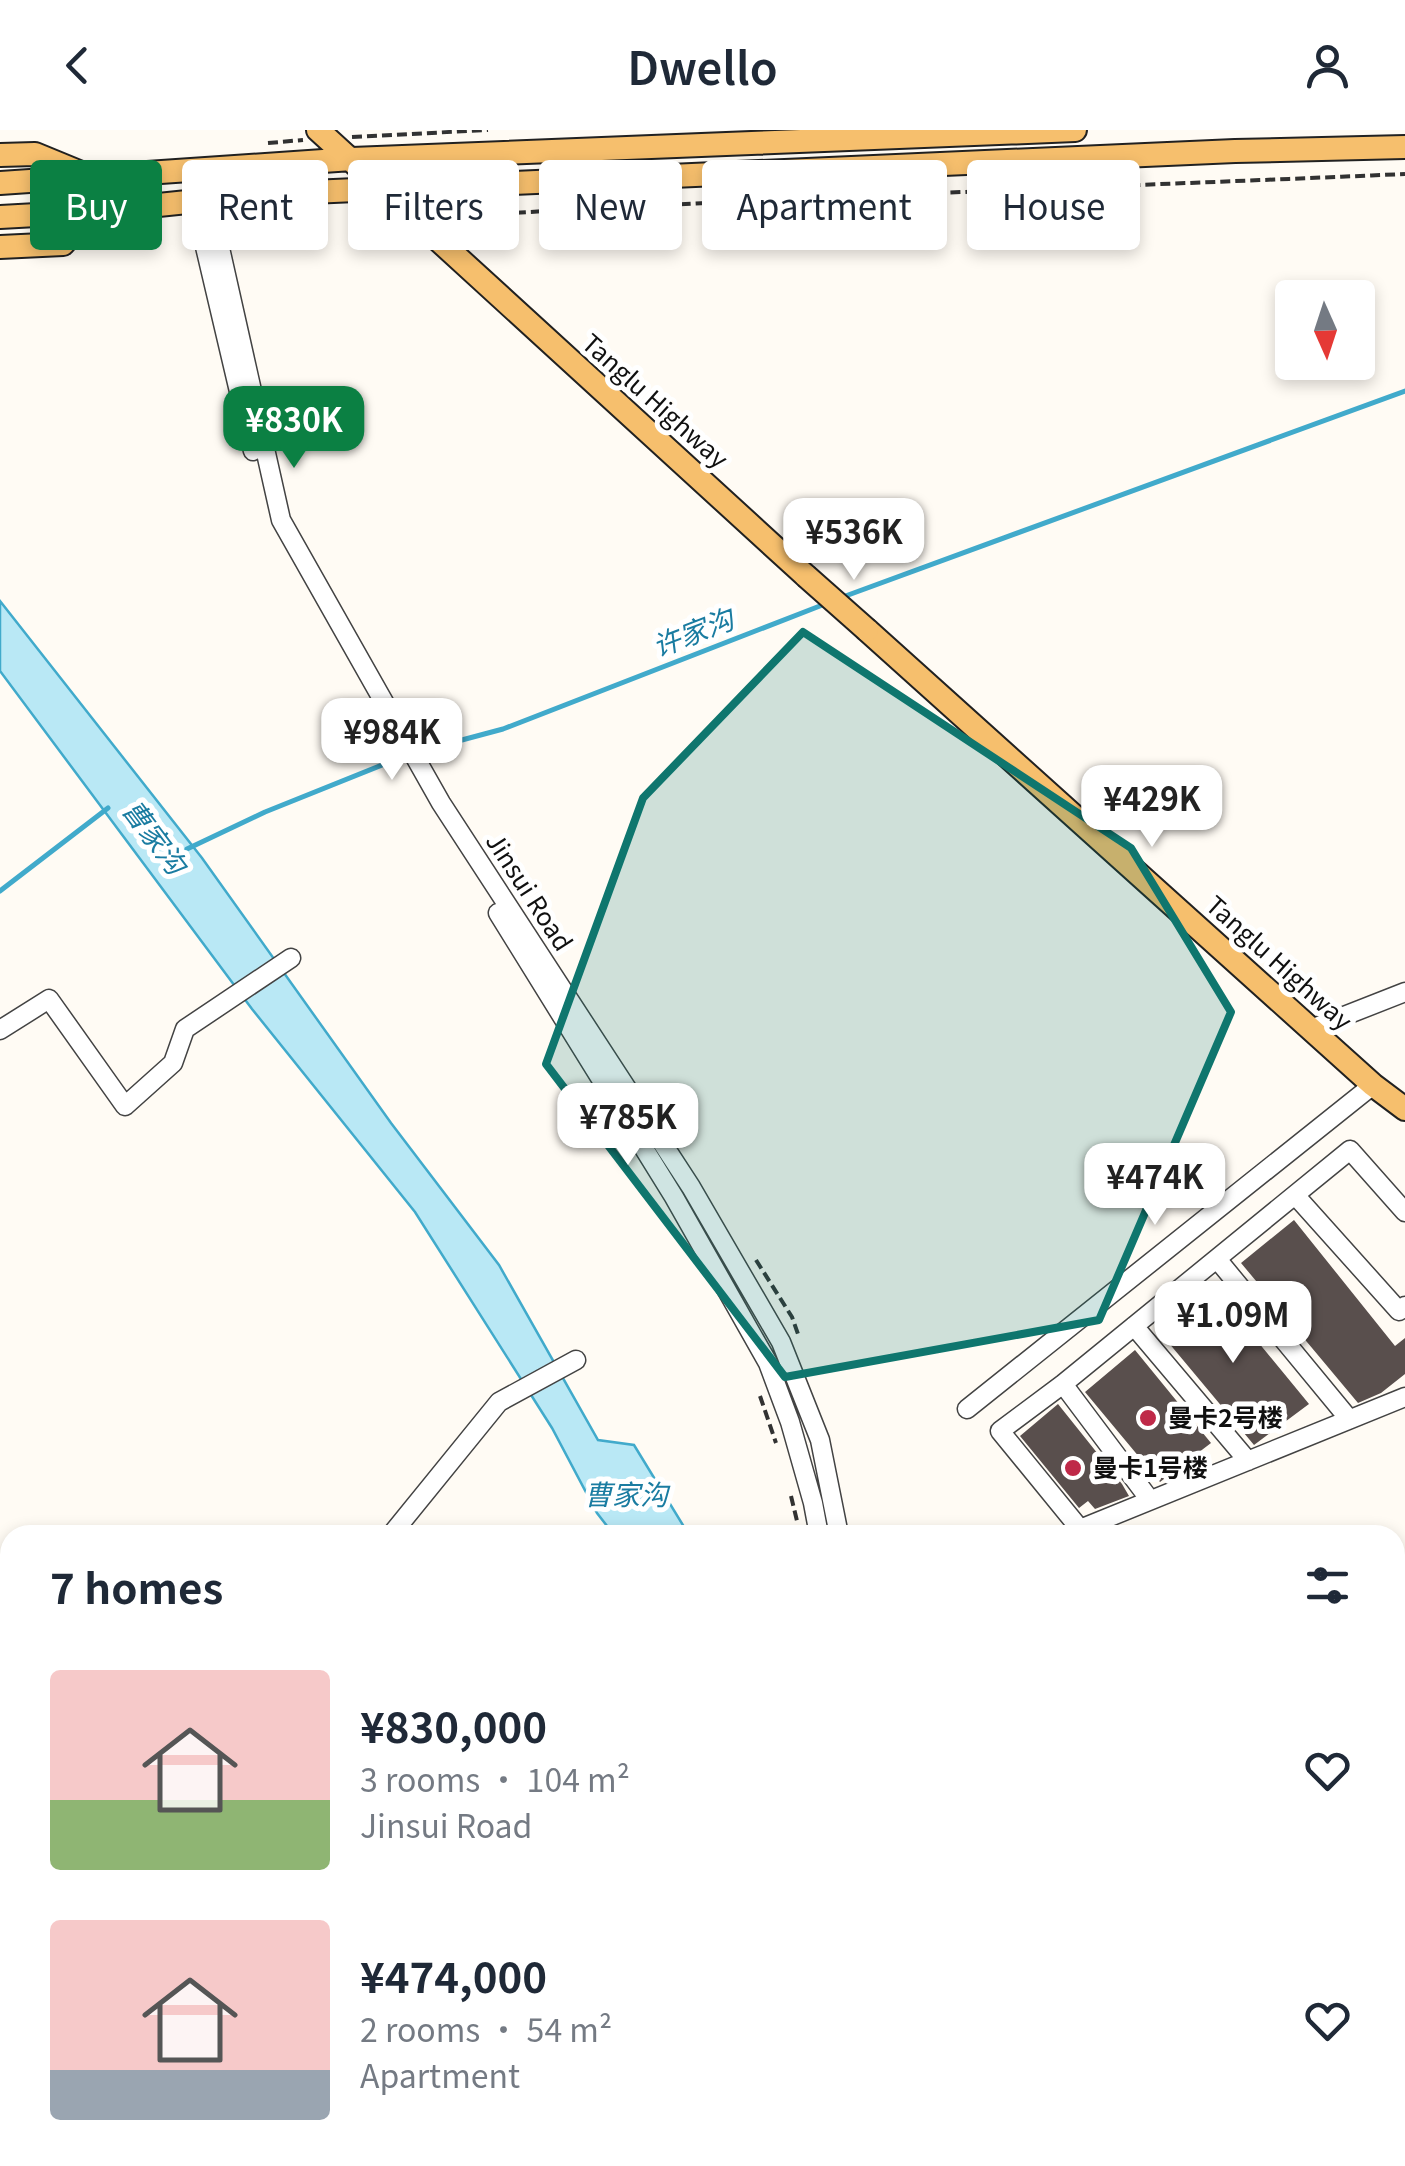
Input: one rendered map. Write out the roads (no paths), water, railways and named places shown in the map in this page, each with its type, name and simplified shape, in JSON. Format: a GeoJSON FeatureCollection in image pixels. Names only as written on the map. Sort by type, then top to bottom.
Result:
{"type":"FeatureCollection","features":[{"type":"Feature","properties":{"kind":"main road","name":"Tanglu Highway"},"geometry":{"type":"LineString","coordinates":[[318,130],[352,159]]}},
{"type":"Feature","properties":{"kind":"main road"},"geometry":{"type":"LineString","coordinates":[[162,173],[352,159],[1075,130]]}},
{"type":"Feature","properties":{"kind":"main road"},"geometry":{"type":"LineString","coordinates":[[519,181],[1234,140],[1405,147]]}},
{"type":"Feature","properties":{"kind":"main road"},"geometry":{"type":"LineString","coordinates":[[0,155],[35,154],[50,160]]}},
{"type":"Feature","properties":{"kind":"main road"},"geometry":{"type":"LineString","coordinates":[[0,183],[30,181]]}},
{"type":"Feature","properties":{"kind":"main road"},"geometry":{"type":"LineString","coordinates":[[0,217],[30,215]]}},
{"type":"Feature","properties":{"kind":"main road"},"geometry":{"type":"LineString","coordinates":[[0,247],[30,246]]}},
{"type":"Feature","properties":{"kind":"main road","name":"Tanglu Highway"},"geometry":{"type":"LineString","coordinates":[[446,250],[1373,1085],[1405,1109]]}},
{"type":"Feature","properties":{"kind":"street","name":"Jinsui Road"},"geometry":{"type":"LineString","coordinates":[[212,250],[271,526],[674,1198],[768,1363],[790,1422],[816,1525]]}},
{"type":"Feature","properties":{"kind":"street","name":"Jinsui Road"},"geometry":{"type":"LineString","coordinates":[[436,805],[691,1186],[781,1342],[820,1440],[837,1525]]}},
{"type":"Feature","properties":{"kind":"street"},"geometry":{"type":"LineString","coordinates":[[0,1030],[49,999],[125,1106],[173,1063],[185,1029],[291,958]]}},
{"type":"Feature","properties":{"kind":"street"},"geometry":{"type":"LineString","coordinates":[[1311,1029],[1405,992]]}},
{"type":"Feature","properties":{"kind":"street"},"geometry":{"type":"LineString","coordinates":[[967,1409],[1373,1085]]}},
{"type":"Feature","properties":{"kind":"street"},"geometry":{"type":"LineString","coordinates":[[1077,1525],[1000,1431],[1350,1150],[1405,1212]]}},
{"type":"Feature","properties":{"kind":"street"},"geometry":{"type":"LineString","coordinates":[[1294,1195],[1399,1311],[1405,1306]]}},
{"type":"Feature","properties":{"kind":"street"},"geometry":{"type":"LineString","coordinates":[[1217,1259],[1349,1419]]}},
{"type":"Feature","properties":{"kind":"street"},"geometry":{"type":"LineString","coordinates":[[1134,1326],[1248,1460]]}},
{"type":"Feature","properties":{"kind":"street"},"geometry":{"type":"LineString","coordinates":[[399,1525],[498,1402],[576,1360]]}},
{"type":"Feature","properties":{"kind":"street"},"geometry":{"type":"LineString","coordinates":[[1063,1384],[1150,1500]]}},
{"type":"Feature","properties":{"kind":"street"},"geometry":{"type":"LineString","coordinates":[[1090,1525],[1405,1396]]}},
{"type":"Feature","properties":{"kind":"water","name":"曹家沟"},"geometry":{"type":"Polygon","coordinates":[[[0,601],[202,858],[391,1123],[499,1265],[598,1440],[634,1445],[683,1525],[606,1525],[552,1428],[415,1212],[252,1009],[0,671],[0,601]]]}},
{"type":"Feature","properties":{"kind":"waterway","name":"许家沟"},"geometry":{"type":"LineString","coordinates":[[840,598],[1405,391]]}},
{"type":"Feature","properties":{"kind":"waterway","name":"许家沟"},"geometry":{"type":"LineString","coordinates":[[417,752],[503,729],[825,604]]}},
{"type":"Feature","properties":{"kind":"waterway","name":"许家沟"},"geometry":{"type":"LineString","coordinates":[[187,849],[265,812],[407,755]]}},
{"type":"Feature","properties":{"kind":"waterway"},"geometry":{"type":"LineString","coordinates":[[0,891],[108,808]]}},
{"type":"Feature","properties":{"kind":"place","name":"曼卡2号楼"},"geometry":{"type":"Point","coordinates":[1148,1418]}},
{"type":"Feature","properties":{"kind":"place","name":"曼卡1号楼"},"geometry":{"type":"Point","coordinates":[1073,1468]}}]}
